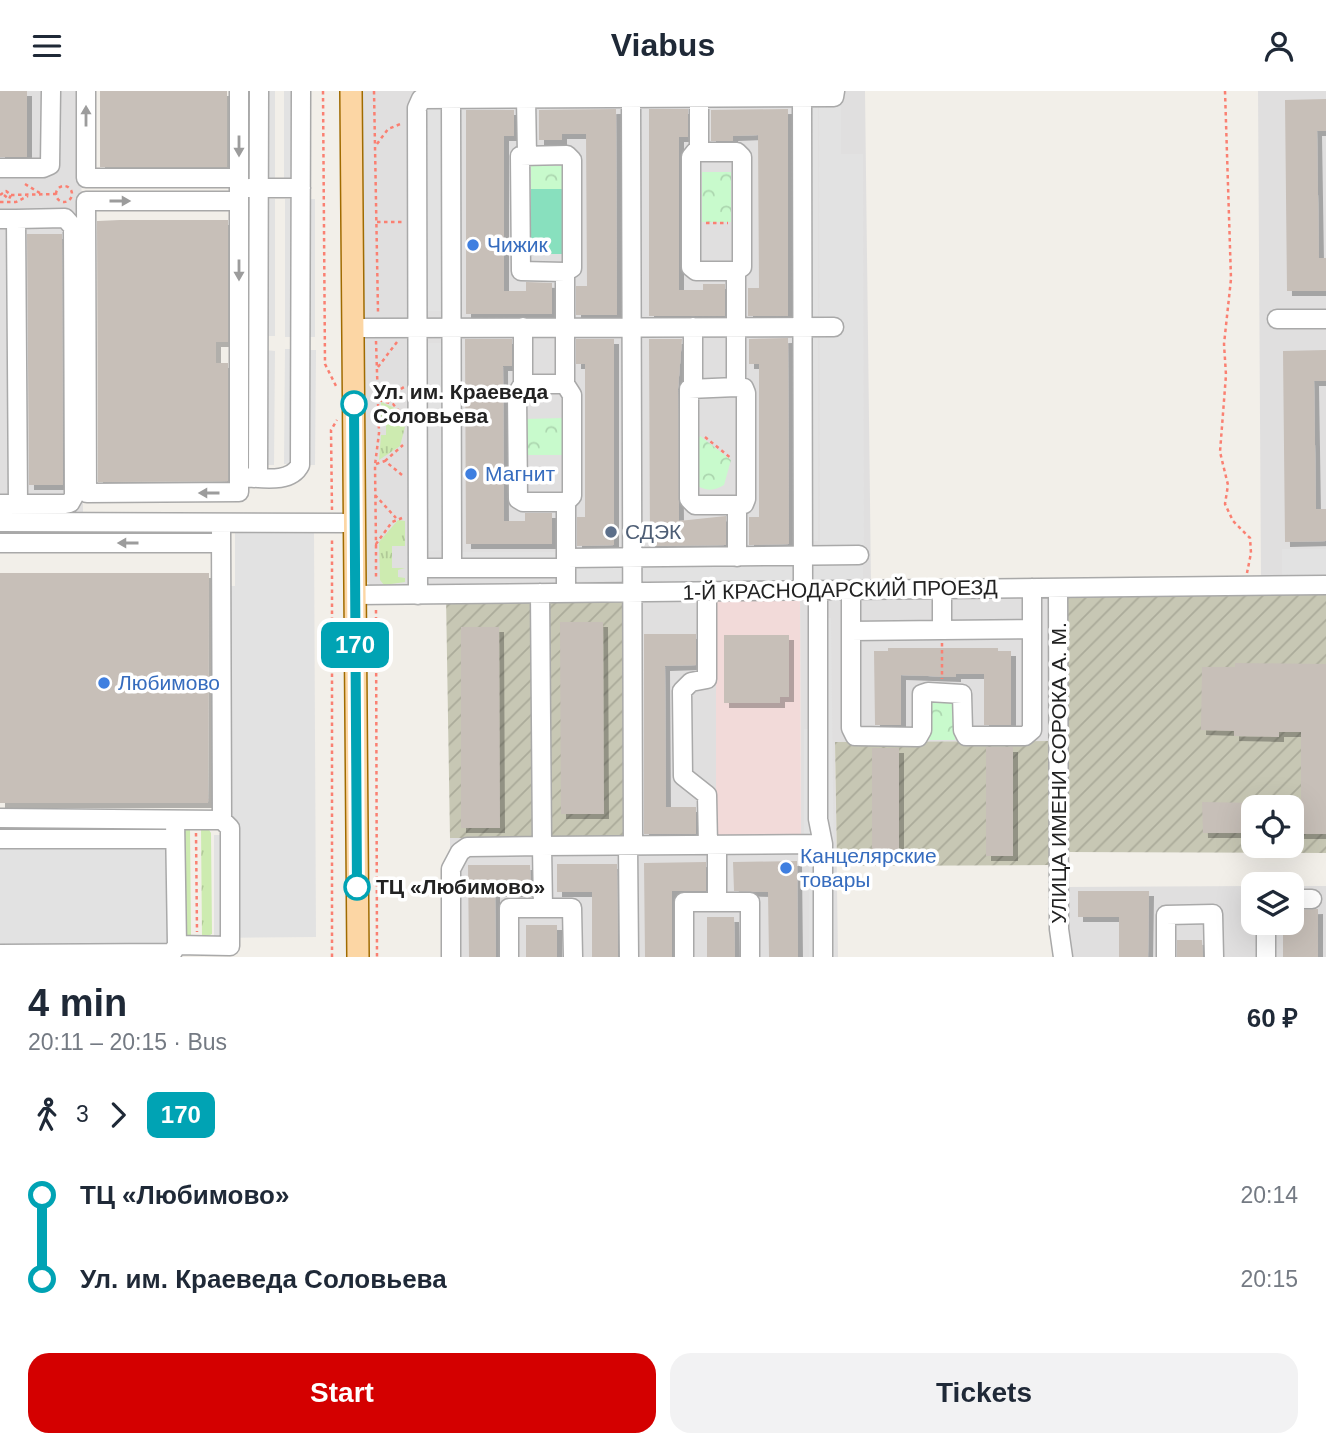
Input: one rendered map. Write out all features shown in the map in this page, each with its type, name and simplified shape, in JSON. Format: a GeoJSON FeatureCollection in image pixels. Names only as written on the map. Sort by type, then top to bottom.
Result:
{"type":"FeatureCollection","features":[{"type":"Feature","properties":{"kind":"main road"},"geometry":{"type":"LineString","coordinates":[[351,91],[358,957]]}},
{"type":"Feature","properties":{"kind":"street"},"geometry":{"type":"LineString","coordinates":[[0,168],[43,169],[50,165],[51,91]]}},
{"type":"Feature","properties":{"kind":"street"},"geometry":{"type":"LineString","coordinates":[[86,91],[79,196],[86,493],[239,492],[239,91]]}},
{"type":"Feature","properties":{"kind":"street"},"geometry":{"type":"LineString","coordinates":[[258,477],[259,91]]}},
{"type":"Feature","properties":{"kind":"street"},"geometry":{"type":"LineString","coordinates":[[239,477],[291,475],[300,465],[301,91]]}},
{"type":"Feature","properties":{"kind":"street"},"geometry":{"type":"LineString","coordinates":[[418,595],[417,103],[426,98],[834,97],[835,91]]}},
{"type":"Feature","properties":{"kind":"street"},"geometry":{"type":"LineString","coordinates":[[629,957],[632,592],[631,97]]}},
{"type":"Feature","properties":{"kind":"street"},"geometry":{"type":"LineString","coordinates":[[699,97],[699,152]]}},
{"type":"Feature","properties":{"kind":"street"},"geometry":{"type":"LineString","coordinates":[[802,97],[803,557],[811,590],[818,819],[823,844],[824,957]]}},
{"type":"Feature","properties":{"kind":"street"},"geometry":{"type":"LineString","coordinates":[[451,98],[452,568]]}},
{"type":"Feature","properties":{"kind":"street"},"geometry":{"type":"LineString","coordinates":[[526,98],[527,155]]}},
{"type":"Feature","properties":{"kind":"street"},"geometry":{"type":"LineString","coordinates":[[699,152],[741,153],[742,267],[736,271],[696,271],[691,267],[691,157],[699,152]]}},
{"type":"Feature","properties":{"kind":"street"},"geometry":{"type":"LineString","coordinates":[[566,155],[572,160],[572,268],[565,272],[524,272],[519,268],[520,156],[566,155]]}},
{"type":"Feature","properties":{"kind":"street"},"geometry":{"type":"LineString","coordinates":[[80,182],[239,189]]}},
{"type":"Feature","properties":{"kind":"street"},"geometry":{"type":"LineString","coordinates":[[79,196],[301,188]]}},
{"type":"Feature","properties":{"kind":"street"},"geometry":{"type":"LineString","coordinates":[[65,218],[73,227],[74,496],[70,503],[9,504],[8,219],[65,218]]}},
{"type":"Feature","properties":{"kind":"street"},"geometry":{"type":"LineString","coordinates":[[736,271],[736,387]]}},
{"type":"Feature","properties":{"kind":"street"},"geometry":{"type":"LineString","coordinates":[[523,327],[523,384],[517,394],[518,499],[523,502],[566,502],[572,496],[572,407],[571,391],[565,384],[565,272]]}},
{"type":"Feature","properties":{"kind":"street"},"geometry":{"type":"LineString","coordinates":[[1277,319],[1326,319]]}},
{"type":"Feature","properties":{"kind":"street"},"geometry":{"type":"LineString","coordinates":[[693,327],[693,387]]}},
{"type":"Feature","properties":{"kind":"street"},"geometry":{"type":"LineString","coordinates":[[353,328],[834,327]]}},
{"type":"Feature","properties":{"kind":"street"},"geometry":{"type":"LineString","coordinates":[[523,384],[565,384]]}},
{"type":"Feature","properties":{"kind":"street"},"geometry":{"type":"LineString","coordinates":[[693,387],[736,387],[744,388],[746,393],[746,502],[737,505],[695,505],[689,502],[688,391],[693,387]]}},
{"type":"Feature","properties":{"kind":"street"},"geometry":{"type":"LineString","coordinates":[[566,502],[566,593]]}},
{"type":"Feature","properties":{"kind":"street"},"geometry":{"type":"LineString","coordinates":[[737,505],[737,557]]}},
{"type":"Feature","properties":{"kind":"street"},"geometry":{"type":"LineString","coordinates":[[0,522],[354,523]]}},
{"type":"Feature","properties":{"kind":"street"},"geometry":{"type":"LineString","coordinates":[[177,945],[230,946],[230,828],[222,820],[221,524]]}},
{"type":"Feature","properties":{"kind":"street"},"geometry":{"type":"LineString","coordinates":[[0,543],[221,544]]}},
{"type":"Feature","properties":{"kind":"street"},"geometry":{"type":"LineString","coordinates":[[418,568],[566,563],[631,557],[859,555]]}},
{"type":"Feature","properties":{"kind":"street","name":"1-Й КРАСНОДАРСКИЙ ПРОЕЗД"},"geometry":{"type":"LineString","coordinates":[[355,595],[1326,585]]}},
{"type":"Feature","properties":{"kind":"street"},"geometry":{"type":"LineString","coordinates":[[851,590],[851,728],[855,736],[918,737],[922,730],[922,694],[942,692],[962,694],[963,730],[966,736],[1029,735],[1032,730],[1032,588]]}},
{"type":"Feature","properties":{"kind":"street","name":"УЛИЦА ИМЕНИ СОРОКА А. М."},"geometry":{"type":"LineString","coordinates":[[1058,588],[1059,929],[1063,957]]}},
{"type":"Feature","properties":{"kind":"street"},"geometry":{"type":"LineString","coordinates":[[942,589],[942,630]]}},
{"type":"Feature","properties":{"kind":"street"},"geometry":{"type":"LineString","coordinates":[[707,591],[707,679],[691,682],[682,691],[683,776],[707,795],[717,902]]}},
{"type":"Feature","properties":{"kind":"street"},"geometry":{"type":"LineString","coordinates":[[540,593],[543,908]]}},
{"type":"Feature","properties":{"kind":"street"},"geometry":{"type":"LineString","coordinates":[[851,631],[1032,629]]}},
{"type":"Feature","properties":{"kind":"street"},"geometry":{"type":"LineString","coordinates":[[2,820],[222,820]]}},
{"type":"Feature","properties":{"kind":"street"},"geometry":{"type":"LineString","coordinates":[[0,954],[167,955],[177,945],[176,820]]}},
{"type":"Feature","properties":{"kind":"street"},"geometry":{"type":"LineString","coordinates":[[0,839],[175,839]]}},
{"type":"Feature","properties":{"kind":"street"},"geometry":{"type":"LineString","coordinates":[[451,957],[451,869],[460,852],[467,847],[823,844]]}},
{"type":"Feature","properties":{"kind":"street"},"geometry":{"type":"LineString","coordinates":[[1304,898],[1312,898]]}},
{"type":"Feature","properties":{"kind":"street"},"geometry":{"type":"LineString","coordinates":[[684,957],[684,902],[750,902],[750,957]]}},
{"type":"Feature","properties":{"kind":"street"},"geometry":{"type":"LineString","coordinates":[[509,957],[509,908],[572,908],[573,957]]}},
{"type":"Feature","properties":{"kind":"street"},"geometry":{"type":"LineString","coordinates":[[1166,957],[1166,915],[1213,914],[1214,957]]}},
{"type":"Feature","properties":{"kind":"street"},"geometry":{"type":"LineString","coordinates":[[1266,935],[1266,957]]}},
{"type":"Feature","properties":{"kind":"path"},"geometry":{"type":"LineString","coordinates":[[323,91],[325,364],[337,388]]}},
{"type":"Feature","properties":{"kind":"path"},"geometry":{"type":"LineString","coordinates":[[374,91],[377,311],[381,315]]}},
{"type":"Feature","properties":{"kind":"path"},"geometry":{"type":"LineString","coordinates":[[1225,91],[1231,279],[1224,344],[1226,375],[1220,452],[1228,485],[1225,504],[1233,521],[1250,538],[1247,586]]}},
{"type":"Feature","properties":{"kind":"path"},"geometry":{"type":"LineString","coordinates":[[376,147],[388,129],[407,124]]}},
{"type":"Feature","properties":{"kind":"path"},"geometry":{"type":"LineString","coordinates":[[17,181],[43,195]]}},
{"type":"Feature","properties":{"kind":"path"},"geometry":{"type":"LineString","coordinates":[[79,196],[80,182]]}},
{"type":"Feature","properties":{"kind":"path"},"geometry":{"type":"LineString","coordinates":[[2,195],[6,199],[11,195],[56,194],[62,187],[79,196]]}},
{"type":"Feature","properties":{"kind":"path"},"geometry":{"type":"LineString","coordinates":[[56,194],[59,201],[66,202],[79,196]]}},
{"type":"Feature","properties":{"kind":"path"},"geometry":{"type":"LineString","coordinates":[[0,202],[16,202],[31,195]]}},
{"type":"Feature","properties":{"kind":"path"},"geometry":{"type":"LineString","coordinates":[[700,223],[733,223],[733,215]]}},
{"type":"Feature","properties":{"kind":"path"},"geometry":{"type":"LineString","coordinates":[[377,222],[407,222]]}},
{"type":"Feature","properties":{"kind":"path"},"geometry":{"type":"LineString","coordinates":[[376,587],[375,465],[381,400],[376,341],[381,335]]}},
{"type":"Feature","properties":{"kind":"path"},"geometry":{"type":"LineString","coordinates":[[377,370],[386,352],[399,341]]}},
{"type":"Feature","properties":{"kind":"path"},"geometry":{"type":"LineString","coordinates":[[381,400],[407,383]]}},
{"type":"Feature","properties":{"kind":"path"},"geometry":{"type":"LineString","coordinates":[[381,400],[399,409],[407,425]]}},
{"type":"Feature","properties":{"kind":"path"},"geometry":{"type":"LineString","coordinates":[[332,513],[331,430],[338,418]]}},
{"type":"Feature","properties":{"kind":"path"},"geometry":{"type":"LineString","coordinates":[[688,434],[701,434],[733,459],[746,459]]}},
{"type":"Feature","properties":{"kind":"path"},"geometry":{"type":"LineString","coordinates":[[375,465],[385,461],[407,442]]}},
{"type":"Feature","properties":{"kind":"path"},"geometry":{"type":"LineString","coordinates":[[385,461],[400,471],[404,478]]}},
{"type":"Feature","properties":{"kind":"path"},"geometry":{"type":"LineString","coordinates":[[375,495],[396,518],[406,519]]}},
{"type":"Feature","properties":{"kind":"path"},"geometry":{"type":"LineString","coordinates":[[376,544],[396,518]]}},
{"type":"Feature","properties":{"kind":"path"},"geometry":{"type":"LineString","coordinates":[[332,533],[332,957]]}},
{"type":"Feature","properties":{"kind":"path"},"geometry":{"type":"LineString","coordinates":[[376,603],[377,957]]}},
{"type":"Feature","properties":{"kind":"path"},"geometry":{"type":"LineString","coordinates":[[942,630],[942,692]]}},
{"type":"Feature","properties":{"kind":"path"},"geometry":{"type":"LineString","coordinates":[[196,827],[197,939]]}},
{"type":"Feature","properties":{"kind":"shaded area"},"geometry":{"type":"Polygon","coordinates":[[[0,91],[81,91],[83,515],[0,515],[0,91]]]}},
{"type":"Feature","properties":{"kind":"shaded area"},"geometry":{"type":"Polygon","coordinates":[[[265,91],[275,91],[275,180],[265,180],[265,91]]]}},
{"type":"Feature","properties":{"kind":"shaded area"},"geometry":{"type":"Polygon","coordinates":[[[284,91],[294,91],[293,180],[284,180],[284,91]]]}},
{"type":"Feature","properties":{"kind":"shaded area"},"geometry":{"type":"Polygon","coordinates":[[[358,91],[865,91],[871,583],[373,588],[365,580],[358,91]]]}},
{"type":"Feature","properties":{"kind":"shaded area"},"geometry":{"type":"Polygon","coordinates":[[[1258,91],[1326,91],[1326,581],[1261,581],[1258,91]]]}},
{"type":"Feature","properties":{"kind":"shaded area"},"geometry":{"type":"Polygon","coordinates":[[[808,103],[818,103],[818,316],[809,316],[808,103]]]}},
{"type":"Feature","properties":{"kind":"shaded area"},"geometry":{"type":"Polygon","coordinates":[[[819,103],[841,103],[841,154],[863,154],[864,551],[820,551],[819,103]]]}},
{"type":"Feature","properties":{"kind":"shaded area"},"geometry":{"type":"Polygon","coordinates":[[[446,108],[447,311],[424,311],[423,109],[446,108]]]}},
{"type":"Feature","properties":{"kind":"shaded area"},"geometry":{"type":"Polygon","coordinates":[[[265,199],[275,199],[275,336],[265,336],[265,199]]]}},
{"type":"Feature","properties":{"kind":"shaded area"},"geometry":{"type":"Polygon","coordinates":[[[285,199],[295,199],[294,337],[285,337],[285,199]]]}},
{"type":"Feature","properties":{"kind":"shaded area"},"geometry":{"type":"Polygon","coordinates":[[[305,199],[315,199],[315,337],[305,337],[305,199]]]}},
{"type":"Feature","properties":{"kind":"shaded area"},"geometry":{"type":"Polygon","coordinates":[[[809,334],[818,334],[818,541],[809,541],[809,334]]]}},
{"type":"Feature","properties":{"kind":"shaded area"},"geometry":{"type":"Polygon","coordinates":[[[424,343],[447,343],[447,550],[424,551],[424,343]]]}},
{"type":"Feature","properties":{"kind":"shaded area"},"geometry":{"type":"Polygon","coordinates":[[[285,349],[295,349],[294,464],[284,464],[285,349]]]}},
{"type":"Feature","properties":{"kind":"shaded area"},"geometry":{"type":"Polygon","coordinates":[[[265,350],[275,351],[274,465],[265,465],[265,350]]]}},
{"type":"Feature","properties":{"kind":"shaded area"},"geometry":{"type":"Polygon","coordinates":[[[306,350],[316,350],[315,465],[305,465],[306,350]]]}},
{"type":"Feature","properties":{"kind":"shaded area"},"geometry":{"type":"Polygon","coordinates":[[[235,533],[314,533],[316,937],[214,938],[214,835],[226,835],[225,586],[235,586],[235,533]]]}},
{"type":"Feature","properties":{"kind":"shaded area"},"geometry":{"type":"Polygon","coordinates":[[[1282,549],[1326,549],[1326,578],[1282,578],[1282,549]]]}},
{"type":"Feature","properties":{"kind":"shaded area"},"geometry":{"type":"Polygon","coordinates":[[[457,552],[555,552],[555,560],[458,561],[457,552]]]}},
{"type":"Feature","properties":{"kind":"shaded area"},"geometry":{"type":"Polygon","coordinates":[[[863,562],[863,580],[806,580],[806,563],[863,562]]]}},
{"type":"Feature","properties":{"kind":"shaded area"},"geometry":{"type":"Polygon","coordinates":[[[569,563],[794,563],[794,580],[569,581],[569,563]]]}},
{"type":"Feature","properties":{"kind":"shaded area"},"geometry":{"type":"Polygon","coordinates":[[[628,594],[716,594],[716,838],[801,838],[800,595],[1050,594],[1050,741],[835,743],[838,957],[450,957],[450,838],[628,837],[628,594]]]}},
{"type":"Feature","properties":{"kind":"shaded area"},"geometry":{"type":"Polygon","coordinates":[[[628,594],[628,838],[450,838],[446,596],[628,594]]]}},
{"type":"Feature","properties":{"kind":"shaded area"},"geometry":{"type":"Polygon","coordinates":[[[716,594],[800,595],[801,838],[716,838],[716,594]]]}},
{"type":"Feature","properties":{"kind":"shaded area"},"geometry":{"type":"Polygon","coordinates":[[[1326,594],[1326,853],[1304,853],[1304,795],[1241,795],[1241,853],[1066,852],[1063,595],[1326,594]]]}},
{"type":"Feature","properties":{"kind":"shaded area"},"geometry":{"type":"Polygon","coordinates":[[[823,618],[831,618],[835,957],[827,957],[823,618]]]}},
{"type":"Feature","properties":{"kind":"shaded area"},"geometry":{"type":"Polygon","coordinates":[[[804,729],[812,729],[813,834],[804,834],[804,729]]]}},
{"type":"Feature","properties":{"kind":"shaded area"},"geometry":{"type":"Polygon","coordinates":[[[1050,741],[1050,865],[837,866],[835,742],[1050,741]]]}},
{"type":"Feature","properties":{"kind":"shaded area"},"geometry":{"type":"Polygon","coordinates":[[[170,847],[171,950],[0,951],[0,848],[170,847]]]}},
{"type":"Feature","properties":{"kind":"shaded area"},"geometry":{"type":"Polygon","coordinates":[[[809,850],[818,850],[818,957],[809,957],[809,850]]]}},
{"type":"Feature","properties":{"kind":"shaded area"},"geometry":{"type":"Polygon","coordinates":[[[1241,886],[1241,935],[1304,935],[1304,886],[1326,886],[1326,957],[1067,957],[1067,887],[1241,886]]]}},
{"type":"Feature","properties":{"kind":"green space"},"geometry":{"type":"Polygon","coordinates":[[[531,166],[562,166],[562,189],[531,189],[531,166]]]}},
{"type":"Feature","properties":{"kind":"green space"},"geometry":{"type":"Polygon","coordinates":[[[702,172],[731,172],[731,222],[702,222],[702,172]]]}},
{"type":"Feature","properties":{"kind":"green space"},"geometry":{"type":"Polygon","coordinates":[[[531,189],[562,189],[562,254],[531,254],[531,189]]]}},
{"type":"Feature","properties":{"kind":"green space"},"geometry":{"type":"Polygon","coordinates":[[[381,402],[397,409],[405,427],[400,446],[379,460],[381,435],[386,435],[386,424],[381,424],[381,402]]]}},
{"type":"Feature","properties":{"kind":"green space"},"geometry":{"type":"Polygon","coordinates":[[[563,418],[563,455],[526,455],[525,419],[563,418]]]}},
{"type":"Feature","properties":{"kind":"green space"},"geometry":{"type":"Polygon","coordinates":[[[700,436],[731,460],[724,485],[717,488],[697,486],[696,443],[700,436]]]}},
{"type":"Feature","properties":{"kind":"green space"},"geometry":{"type":"Polygon","coordinates":[[[398,520],[405,521],[405,546],[392,546],[392,568],[405,568],[398,570],[398,577],[405,578],[405,582],[384,585],[380,580],[379,542],[398,520]]]}},
{"type":"Feature","properties":{"kind":"green space"},"geometry":{"type":"Polygon","coordinates":[[[929,700],[954,700],[955,740],[929,740],[929,700]]]}},
{"type":"Feature","properties":{"kind":"green space"},"geometry":{"type":"Polygon","coordinates":[[[190,827],[191,939],[183,938],[183,828],[190,827]]]}},
{"type":"Feature","properties":{"kind":"green space"},"geometry":{"type":"Polygon","coordinates":[[[201,827],[208,828],[211,833],[212,934],[202,939],[201,827]]]}},
{"type":"Feature","properties":{"kind":"building"},"geometry":{"type":"Polygon","coordinates":[[[0,91],[27,91],[27,157],[0,157],[0,91]]]}},
{"type":"Feature","properties":{"kind":"building"},"geometry":{"type":"Polygon","coordinates":[[[100,91],[227,91],[227,167],[100,167],[100,91]]]}},
{"type":"Feature","properties":{"kind":"building"},"geometry":{"type":"Polygon","coordinates":[[[1326,99],[1326,131],[1317,131],[1319,258],[1326,258],[1326,291],[1287,291],[1285,100],[1326,99]]]}},
{"type":"Feature","properties":{"kind":"building"},"geometry":{"type":"Polygon","coordinates":[[[616,109],[617,315],[576,315],[576,286],[587,286],[586,134],[562,134],[562,140],[539,140],[539,110],[616,109]]]}},
{"type":"Feature","properties":{"kind":"building"},"geometry":{"type":"Polygon","coordinates":[[[649,109],[688,109],[688,137],[679,137],[679,290],[703,290],[703,284],[725,284],[725,316],[649,316],[649,109]]]}},
{"type":"Feature","properties":{"kind":"building"},"geometry":{"type":"Polygon","coordinates":[[[788,109],[788,316],[748,316],[748,288],[759,288],[758,135],[733,136],[733,141],[711,141],[711,110],[788,109]]]}},
{"type":"Feature","properties":{"kind":"building"},"geometry":{"type":"Polygon","coordinates":[[[466,110],[514,110],[514,136],[504,136],[504,291],[526,291],[526,282],[552,283],[552,314],[466,314],[466,110]]]}},
{"type":"Feature","properties":{"kind":"building"},"geometry":{"type":"Polygon","coordinates":[[[228,220],[228,342],[216,342],[216,363],[228,363],[228,481],[98,482],[97,221],[228,220]]]}},
{"type":"Feature","properties":{"kind":"building"},"geometry":{"type":"Polygon","coordinates":[[[27,234],[62,234],[63,485],[29,485],[27,234]]]}},
{"type":"Feature","properties":{"kind":"building"},"geometry":{"type":"Polygon","coordinates":[[[788,338],[789,544],[749,545],[749,517],[759,517],[759,364],[749,364],[749,339],[788,338]]]}},
{"type":"Feature","properties":{"kind":"building"},"geometry":{"type":"Polygon","coordinates":[[[465,339],[512,339],[512,366],[503,366],[504,521],[525,521],[525,513],[552,513],[552,544],[466,544],[465,339]]]}},
{"type":"Feature","properties":{"kind":"building"},"geometry":{"type":"Polygon","coordinates":[[[576,339],[614,339],[614,545],[577,546],[577,517],[585,517],[585,364],[576,364],[576,339]]]}},
{"type":"Feature","properties":{"kind":"building"},"geometry":{"type":"Polygon","coordinates":[[[649,339],[682,339],[678,389],[679,521],[726,516],[726,545],[650,546],[649,339]]]}},
{"type":"Feature","properties":{"kind":"building"},"geometry":{"type":"Polygon","coordinates":[[[1326,350],[1326,381],[1314,381],[1316,509],[1326,509],[1326,541],[1285,542],[1283,351],[1326,350]]]}},
{"type":"Feature","properties":{"kind":"building","name":"Любимово"},"geometry":{"type":"Polygon","coordinates":[[[0,573],[209,573],[208,803],[0,803],[0,573]]]}},
{"type":"Feature","properties":{"kind":"building"},"geometry":{"type":"Polygon","coordinates":[[[560,622],[603,622],[604,814],[561,814],[560,622]]]}},
{"type":"Feature","properties":{"kind":"building"},"geometry":{"type":"Polygon","coordinates":[[[461,627],[499,627],[500,828],[461,828],[461,627]]]}},
{"type":"Feature","properties":{"kind":"building"},"geometry":{"type":"Polygon","coordinates":[[[644,634],[696,634],[696,665],[665,666],[666,807],[696,807],[696,834],[644,834],[644,634]]]}},
{"type":"Feature","properties":{"kind":"building"},"geometry":{"type":"Polygon","coordinates":[[[724,635],[789,635],[789,697],[780,697],[780,703],[724,703],[724,635]]]}},
{"type":"Feature","properties":{"kind":"building"},"geometry":{"type":"Polygon","coordinates":[[[888,648],[998,648],[998,651],[1011,651],[1011,725],[984,725],[984,674],[956,674],[956,677],[901,675],[901,725],[875,725],[874,651],[888,651],[888,648]]]}},
{"type":"Feature","properties":{"kind":"building"},"geometry":{"type":"Polygon","coordinates":[[[1235,663],[1326,664],[1326,834],[1304,834],[1301,732],[1279,732],[1279,737],[1234,736],[1234,731],[1201,730],[1202,667],[1235,667],[1235,663]]]}},
{"type":"Feature","properties":{"kind":"building"},"geometry":{"type":"Polygon","coordinates":[[[986,747],[1013,747],[1013,856],[986,856],[986,747]]]}},
{"type":"Feature","properties":{"kind":"building"},"geometry":{"type":"Polygon","coordinates":[[[872,748],[899,748],[899,855],[872,855],[872,748]]]}},
{"type":"Feature","properties":{"kind":"building"},"geometry":{"type":"Polygon","coordinates":[[[1202,802],[1241,803],[1241,833],[1203,833],[1202,802]]]}},
{"type":"Feature","properties":{"kind":"building"},"geometry":{"type":"Polygon","coordinates":[[[797,861],[798,957],[769,957],[768,892],[734,891],[733,862],[797,861]]]}},
{"type":"Feature","properties":{"kind":"building"},"geometry":{"type":"Polygon","coordinates":[[[706,862],[706,891],[672,891],[672,957],[645,957],[644,863],[706,862]]]}},
{"type":"Feature","properties":{"kind":"building"},"geometry":{"type":"Polygon","coordinates":[[[557,864],[617,864],[618,957],[592,957],[592,892],[557,892],[557,864]]]}},
{"type":"Feature","properties":{"kind":"building"},"geometry":{"type":"Polygon","coordinates":[[[468,865],[530,865],[531,892],[495,892],[496,957],[469,957],[468,865]]]}},
{"type":"Feature","properties":{"kind":"building"},"geometry":{"type":"Polygon","coordinates":[[[1078,891],[1149,891],[1148,957],[1119,957],[1119,917],[1078,917],[1078,891]]]}},
{"type":"Feature","properties":{"kind":"building"},"geometry":{"type":"Polygon","coordinates":[[[1318,909],[1318,957],[1283,957],[1283,935],[1304,935],[1304,910],[1318,909]]]}},
{"type":"Feature","properties":{"kind":"building"},"geometry":{"type":"Polygon","coordinates":[[[707,917],[734,917],[735,957],[707,957],[707,917]]]}},
{"type":"Feature","properties":{"kind":"building"},"geometry":{"type":"Polygon","coordinates":[[[526,925],[557,925],[557,957],[526,957],[526,925]]]}},
{"type":"Feature","properties":{"kind":"building"},"geometry":{"type":"Polygon","coordinates":[[[1177,940],[1202,940],[1203,957],[1177,957],[1177,940]]]}},
{"type":"Feature","properties":{"kind":"bus line","name":"170"},"geometry":{"type":"LineString","coordinates":[[354,404],[357,887]]}},
{"type":"Feature","properties":{"kind":"place","name":"Чижик"},"geometry":{"type":"Point","coordinates":[473,245]}},
{"type":"Feature","properties":{"kind":"place","name":"Ул. им. Краеведа Соловьева"},"geometry":{"type":"Point","coordinates":[354,404]}},
{"type":"Feature","properties":{"kind":"place","name":"Магнит"},"geometry":{"type":"Point","coordinates":[471,474]}},
{"type":"Feature","properties":{"kind":"place","name":"СДЭК"},"geometry":{"type":"Point","coordinates":[611,532]}},
{"type":"Feature","properties":{"kind":"place","name":"Любимово"},"geometry":{"type":"Point","coordinates":[104,683]}},
{"type":"Feature","properties":{"kind":"place","name":"Канцелярские товары"},"geometry":{"type":"Point","coordinates":[786,868]}},
{"type":"Feature","properties":{"kind":"place","name":"ТЦ «Любимово»"},"geometry":{"type":"Point","coordinates":[357,887]}}]}
